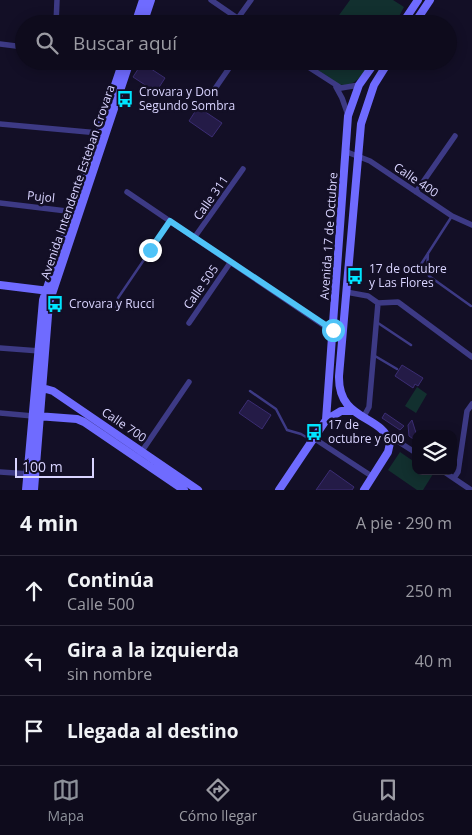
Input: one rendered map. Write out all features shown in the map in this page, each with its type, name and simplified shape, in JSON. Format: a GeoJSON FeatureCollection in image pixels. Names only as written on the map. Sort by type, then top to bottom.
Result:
{"type":"FeatureCollection","features":[{"type":"Feature","properties":{"kind":"main road"},"geometry":{"type":"LineString","coordinates":[[138,15],[142,0]]}},
{"type":"Feature","properties":{"kind":"main road"},"geometry":{"type":"LineString","coordinates":[[146,15],[151,0]]}},
{"type":"Feature","properties":{"kind":"main road"},"geometry":{"type":"LineString","coordinates":[[408,15],[418,0]]}},
{"type":"Feature","properties":{"kind":"main road"},"geometry":{"type":"LineString","coordinates":[[420,15],[430,0]]}},
{"type":"Feature","properties":{"kind":"main road","name":"Avenida Intendente Esteban Crovara"},"geometry":{"type":"LineString","coordinates":[[76,212],[99,133],[124,70]]}},
{"type":"Feature","properties":{"kind":"main road","name":"Avenida Intendente Esteban Crovara"},"geometry":{"type":"LineString","coordinates":[[26,490],[31,475],[42,351],[50,303],[49,291],[124,70]]}},
{"type":"Feature","properties":{"kind":"main road","name":"Avenida 17 de Octubre"},"geometry":{"type":"LineString","coordinates":[[353,411],[339,390],[338,331],[348,116],[359,85],[370,70]]}},
{"type":"Feature","properties":{"kind":"main road","name":"Avenida 17 de Octubre"},"geometry":{"type":"LineString","coordinates":[[326,420],[338,331],[346,292],[363,116],[376,80],[383,70]]}},
{"type":"Feature","properties":{"kind":"main road"},"geometry":{"type":"LineString","coordinates":[[0,285],[49,291]]}},
{"type":"Feature","properties":{"kind":"main road","name":"Calle 700"},"geometry":{"type":"LineString","coordinates":[[39,387],[53,391],[140,454],[184,490]]}},
{"type":"Feature","properties":{"kind":"main road"},"geometry":{"type":"LineString","coordinates":[[279,490],[326,420],[341,411],[353,411],[382,430],[389,440],[388,452],[364,490]]}},
{"type":"Feature","properties":{"kind":"main road","name":"Calle 700"},"geometry":{"type":"LineString","coordinates":[[36,416],[81,420],[198,490]]}},
{"type":"Feature","properties":{"kind":"main road","name":"Avenida Intendente Esteban Crovara"},"geometry":{"type":"LineString","coordinates":[[31,475],[34,490]]}},
{"type":"Feature","properties":{"kind":"street"},"geometry":{"type":"LineString","coordinates":[[57,15],[58,0]]}},
{"type":"Feature","properties":{"kind":"street"},"geometry":{"type":"LineString","coordinates":[[211,0],[234,15]]}},
{"type":"Feature","properties":{"kind":"street"},"geometry":{"type":"LineString","coordinates":[[240,15],[251,0]]}},
{"type":"Feature","properties":{"kind":"street"},"geometry":{"type":"LineString","coordinates":[[0,44],[15,46]]}},
{"type":"Feature","properties":{"kind":"street"},"geometry":{"type":"LineString","coordinates":[[212,93],[228,70]]}},
{"type":"Feature","properties":{"kind":"street"},"geometry":{"type":"LineString","coordinates":[[313,70],[334,85],[345,88],[359,85]]}},
{"type":"Feature","properties":{"kind":"street"},"geometry":{"type":"LineString","coordinates":[[367,74],[376,80]]}},
{"type":"Feature","properties":{"kind":"street"},"geometry":{"type":"LineString","coordinates":[[334,85],[342,98],[348,116]]}},
{"type":"Feature","properties":{"kind":"street"},"geometry":{"type":"LineString","coordinates":[[0,124],[99,133]]}},
{"type":"Feature","properties":{"kind":"street"},"geometry":{"type":"LineString","coordinates":[[416,192],[455,136]]}},
{"type":"Feature","properties":{"kind":"street","name":"Calle 400"},"geometry":{"type":"LineString","coordinates":[[347,152],[370,161],[452,216],[472,225]]}},
{"type":"Feature","properties":{"kind":"street","name":"Calle 311"},"geometry":{"type":"LineString","coordinates":[[194,238],[243,169]]}},
{"type":"Feature","properties":{"kind":"street"},"geometry":{"type":"LineString","coordinates":[[127,192],[230,263],[338,331]]}},
{"type":"Feature","properties":{"kind":"street","name":"Pujol"},"geometry":{"type":"LineString","coordinates":[[0,203],[76,212]]}},
{"type":"Feature","properties":{"kind":"street","name":"Calle 505"},"geometry":{"type":"LineString","coordinates":[[189,323],[230,263]]}},
{"type":"Feature","properties":{"kind":"street"},"geometry":{"type":"LineString","coordinates":[[346,292],[368,296],[378,303],[398,302],[472,357]]}},
{"type":"Feature","properties":{"kind":"street"},"geometry":{"type":"LineString","coordinates":[[363,418],[369,407],[378,303]]}},
{"type":"Feature","properties":{"kind":"street"},"geometry":{"type":"LineString","coordinates":[[0,348],[42,351]]}},
{"type":"Feature","properties":{"kind":"street"},"geometry":{"type":"LineString","coordinates":[[140,454],[188,382]]}},
{"type":"Feature","properties":{"kind":"street"},"geometry":{"type":"LineString","coordinates":[[454,478],[458,472],[467,410],[472,404]]}},
{"type":"Feature","properties":{"kind":"street"},"geometry":{"type":"LineString","coordinates":[[0,413],[36,416]]}},
{"type":"Feature","properties":{"kind":"street"},"geometry":{"type":"LineString","coordinates":[[382,430],[412,450]]}},
{"type":"Feature","properties":{"kind":"street"},"geometry":{"type":"LineString","coordinates":[[314,440],[373,477]]}},
{"type":"Feature","properties":{"kind":"street"},"geometry":{"type":"LineString","coordinates":[[388,452],[397,446],[407,447]]}},
{"type":"Feature","properties":{"kind":"street"},"geometry":{"type":"LineString","coordinates":[[0,472],[31,475]]}},
{"type":"Feature","properties":{"kind":"street"},"geometry":{"type":"LineString","coordinates":[[449,475],[471,490]]}},
{"type":"Feature","properties":{"kind":"lane"},"geometry":{"type":"LineString","coordinates":[[416,272],[452,216]]}},
{"type":"Feature","properties":{"kind":"lane"},"geometry":{"type":"LineString","coordinates":[[116,308],[118,298],[170,221]]}},
{"type":"Feature","properties":{"kind":"lane"},"geometry":{"type":"LineString","coordinates":[[428,253],[426,270],[429,276],[471,306]]}},
{"type":"Feature","properties":{"kind":"lane"},"geometry":{"type":"LineString","coordinates":[[376,322],[411,346]]}},
{"type":"Feature","properties":{"kind":"lane"},"geometry":{"type":"LineString","coordinates":[[373,356],[397,369]]}},
{"type":"Feature","properties":{"kind":"lane"},"geometry":{"type":"LineString","coordinates":[[250,391],[276,409],[287,430],[314,440]]}},
{"type":"Feature","properties":{"kind":"green space"},"geometry":{"type":"Polygon","coordinates":[[[350,0],[393,0],[404,7],[400,15],[339,15],[350,0]]]}},
{"type":"Feature","properties":{"kind":"green space"},"geometry":{"type":"Polygon","coordinates":[[[318,70],[366,70],[353,83],[337,84],[318,70]]]}},
{"type":"Feature","properties":{"kind":"green space"},"geometry":{"type":"Polygon","coordinates":[[[417,387],[427,394],[416,413],[405,406],[417,387]]]}},
{"type":"Feature","properties":{"kind":"green space"},"geometry":{"type":"Polygon","coordinates":[[[400,452],[412,460],[412,475],[432,475],[423,490],[417,490],[388,470],[400,452]]]}},
{"type":"Feature","properties":{"kind":"building"},"geometry":{"type":"Polygon","coordinates":[[[138,70],[153,70],[165,78],[156,92],[133,77],[138,70]]]}},
{"type":"Feature","properties":{"kind":"building"},"geometry":{"type":"Polygon","coordinates":[[[198,107],[222,123],[212,137],[189,121],[198,107]]]}},
{"type":"Feature","properties":{"kind":"building"},"geometry":{"type":"Polygon","coordinates":[[[402,365],[423,378],[418,386],[415,384],[413,388],[395,376],[402,365]]]}},
{"type":"Feature","properties":{"kind":"building"},"geometry":{"type":"Polygon","coordinates":[[[248,400],[271,415],[262,429],[239,413],[248,400]]]}},
{"type":"Feature","properties":{"kind":"building"},"geometry":{"type":"Polygon","coordinates":[[[385,413],[404,426],[400,430],[382,418],[385,413]]]}},
{"type":"Feature","properties":{"kind":"building"},"geometry":{"type":"Polygon","coordinates":[[[412,420],[415,430],[412,430],[412,438],[409,436],[408,425],[412,420]]]}},
{"type":"Feature","properties":{"kind":"building"},"geometry":{"type":"Polygon","coordinates":[[[330,470],[354,487],[352,490],[316,490],[330,470]]]}},
{"type":"Feature","properties":{"kind":"place","name":"Crovara y Don Segundo Sombra"},"geometry":{"type":"Point","coordinates":[125,99]}},
{"type":"Feature","properties":{"kind":"place","name":"17 de octubre y Las Flores"},"geometry":{"type":"Point","coordinates":[355,276]}},
{"type":"Feature","properties":{"kind":"place","name":"Crovara y Rucci"},"geometry":{"type":"Point","coordinates":[55,304]}},
{"type":"Feature","properties":{"kind":"place","name":"17 de octubre y 600"},"geometry":{"type":"Point","coordinates":[314,432]}},
{"type":"Feature","properties":{"kind":"route"},"geometry":{"type":"LineString","coordinates":[[150,250],[170,221],[230,263],[333,330]]}}]}
